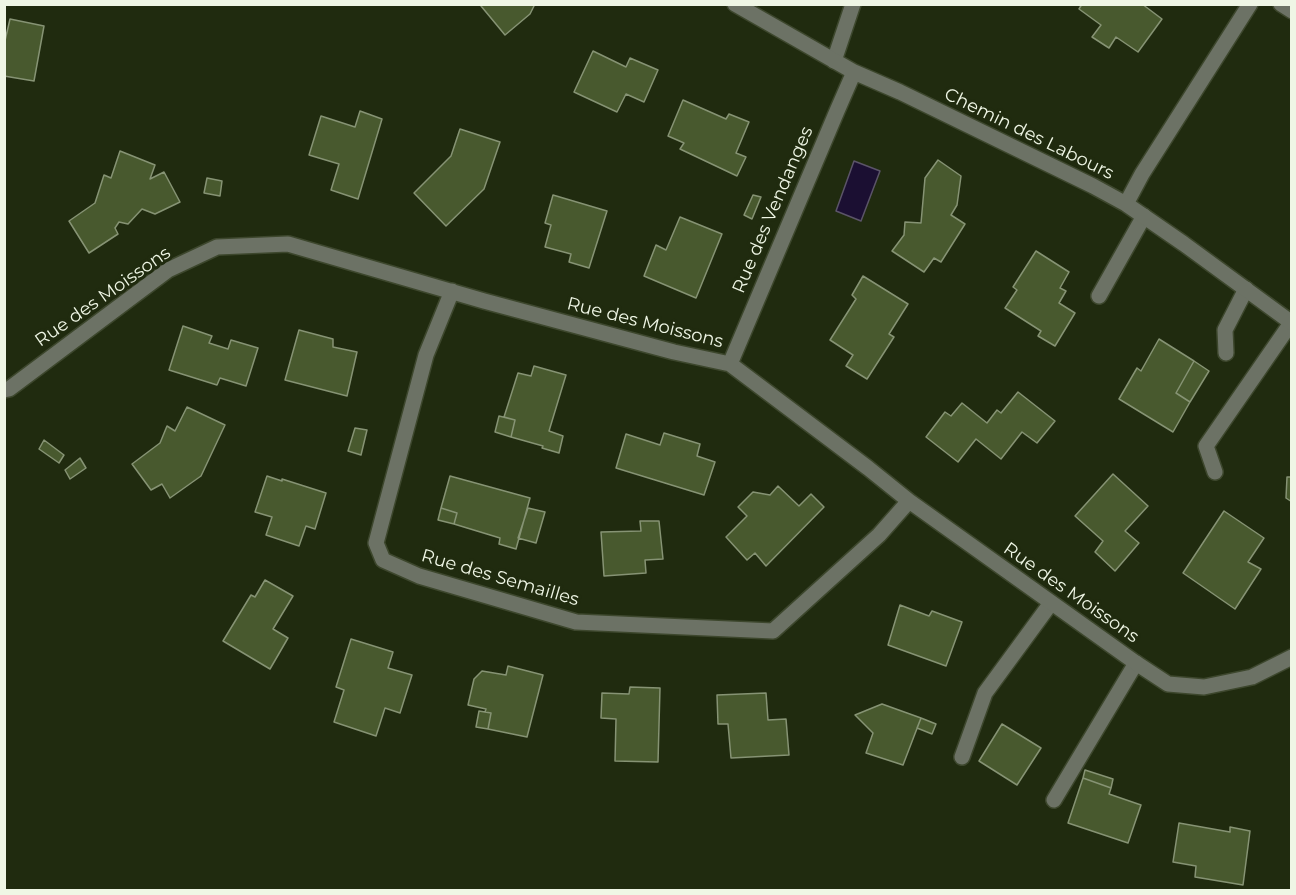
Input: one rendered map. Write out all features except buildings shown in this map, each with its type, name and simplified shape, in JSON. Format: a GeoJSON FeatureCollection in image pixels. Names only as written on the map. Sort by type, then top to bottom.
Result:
{"type":"FeatureCollection","features":[{"type":"Feature","properties":{"kind":"street","name":"Chemin des Labours"},"geometry":{"type":"LineString","coordinates":[[735,4],[854,72],[900,92],[1126,204],[1292,323]]}},
{"type":"Feature","properties":{"kind":"street"},"geometry":{"type":"LineString","coordinates":[[834,61],[853,4]]}},
{"type":"Feature","properties":{"kind":"street"},"geometry":{"type":"LineString","coordinates":[[1126,204],[1142,174],[1250,4]]}},
{"type":"Feature","properties":{"kind":"street"},"geometry":{"type":"LineString","coordinates":[[1281,4],[1292,11]]}},
{"type":"Feature","properties":{"kind":"street","name":"Rue des Vendanges"},"geometry":{"type":"LineString","coordinates":[[730,364],[854,72]]}},
{"type":"Feature","properties":{"kind":"street"},"geometry":{"type":"LineString","coordinates":[[1099,296],[1144,216]]}},
{"type":"Feature","properties":{"kind":"street","name":"Rue des Moissons"},"geometry":{"type":"LineString","coordinates":[[4,390],[9,389],[168,270],[217,248],[288,244],[674,352],[730,364],[909,501],[1168,684],[1204,687],[1252,677],[1292,657]]}},
{"type":"Feature","properties":{"kind":"street"},"geometry":{"type":"LineString","coordinates":[[1226,353],[1225,330],[1246,289]]}},
{"type":"Feature","properties":{"kind":"street","name":"Rue des Semailles"},"geometry":{"type":"LineString","coordinates":[[452,291],[426,355],[376,543],[383,560],[419,576],[576,622],[773,631],[879,535],[909,501]]}},
{"type":"Feature","properties":{"kind":"street"},"geometry":{"type":"LineString","coordinates":[[1215,472],[1206,446],[1292,323]]}},
{"type":"Feature","properties":{"kind":"street"},"geometry":{"type":"LineString","coordinates":[[962,757],[985,693],[1051,603]]}},
{"type":"Feature","properties":{"kind":"street"},"geometry":{"type":"LineString","coordinates":[[1054,800],[1136,663]]}},
{"type":"Feature","properties":{"kind":"shaded area"},"geometry":{"type":"Polygon","coordinates":[[[854,161],[880,171],[861,221],[836,211],[854,161]]]}}]}
